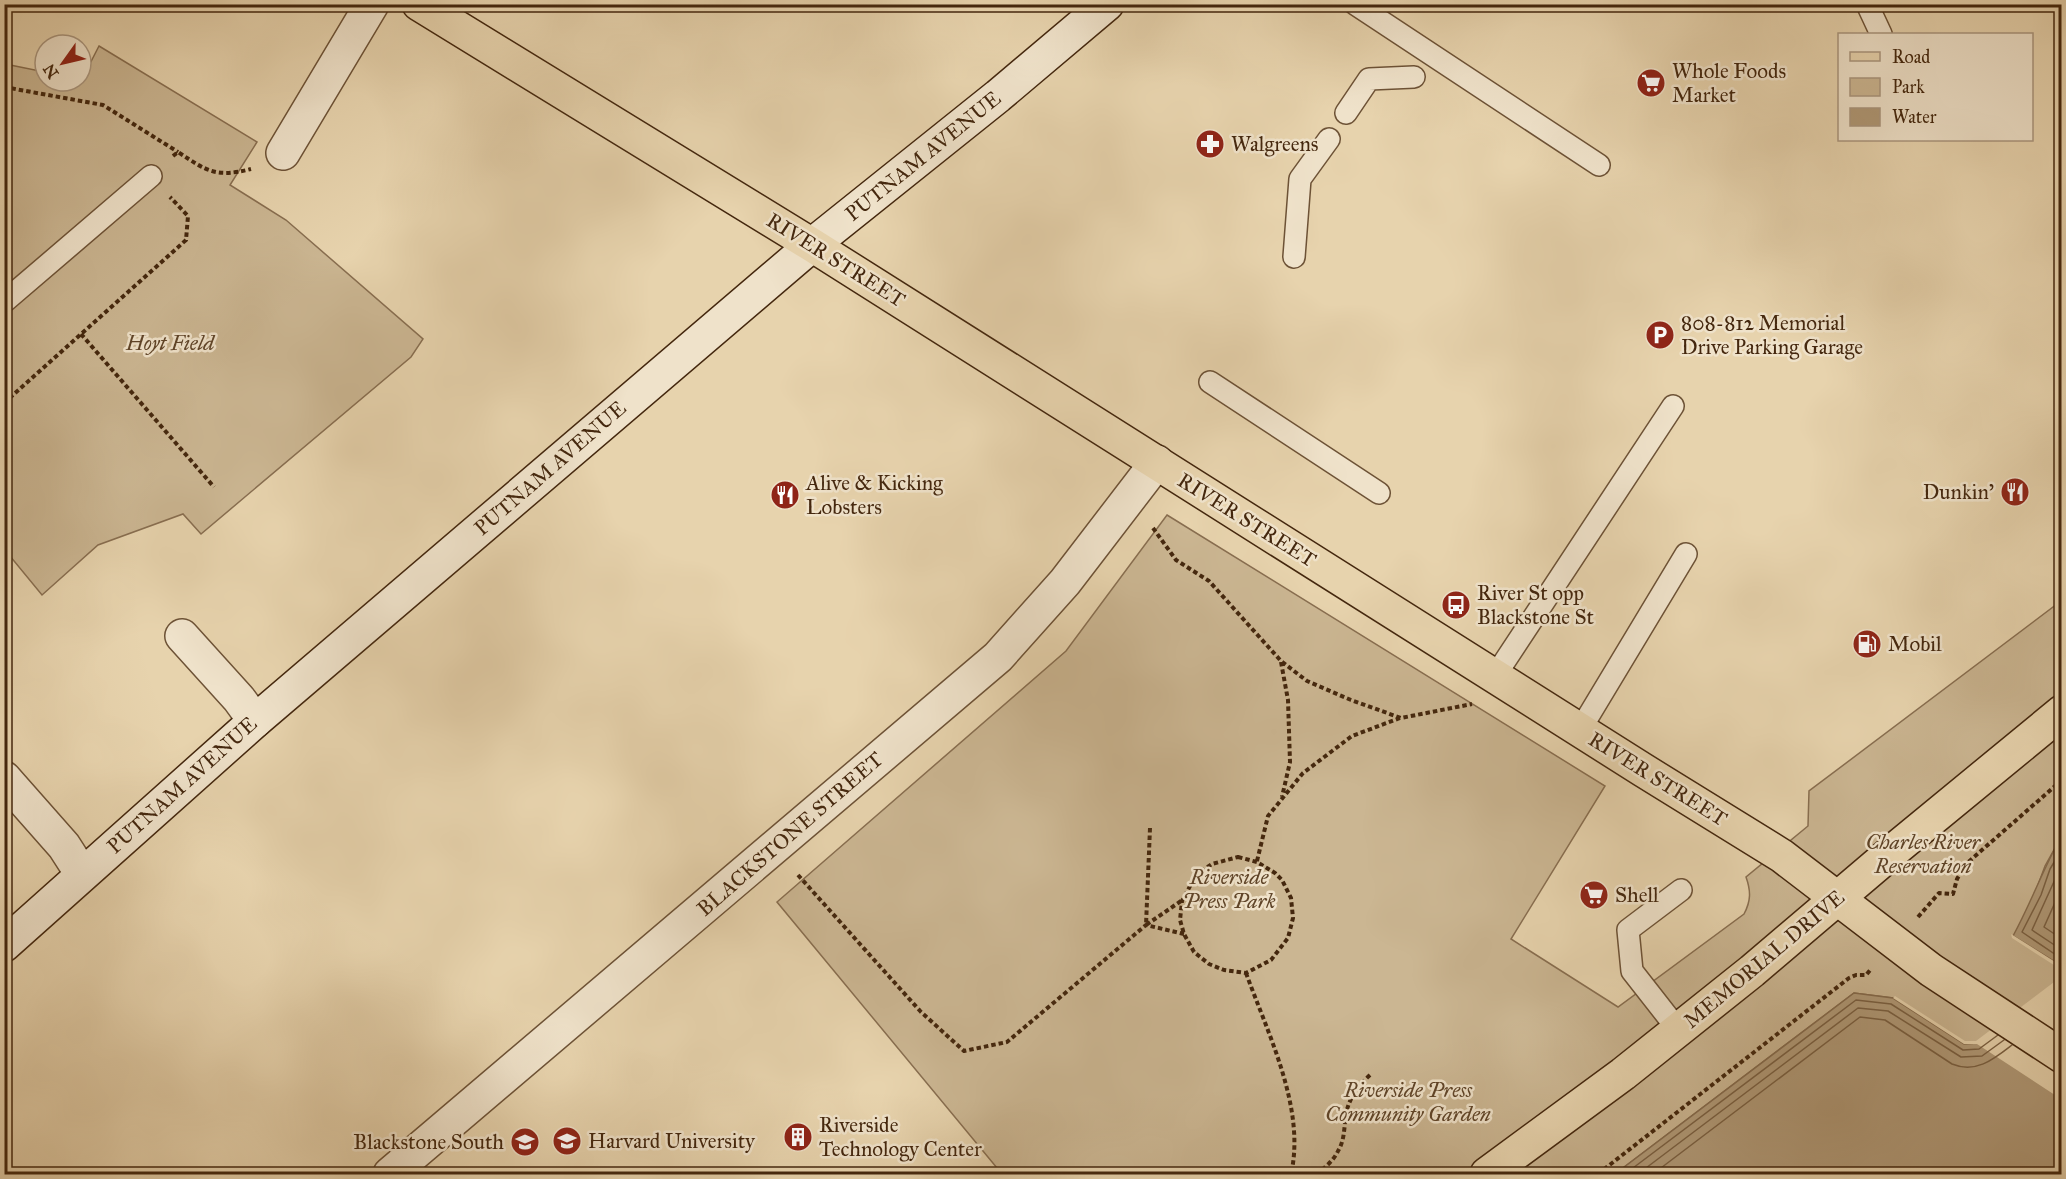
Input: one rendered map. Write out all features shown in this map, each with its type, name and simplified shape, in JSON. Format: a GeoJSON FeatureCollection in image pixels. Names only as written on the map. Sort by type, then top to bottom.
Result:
{"type":"FeatureCollection","features":[{"type":"Feature","properties":{"kind":"main road","name":"RIVER STREET"},"geometry":{"type":"LineString","coordinates":[[418,4],[812,244],[1157,462],[1488,690],[1580,730],[1782,856],[1930,970],[2061,1056]]}},
{"type":"Feature","properties":{"kind":"main road","name":"MEMORIAL DRIVE"},"geometry":{"type":"LineString","coordinates":[[1487,1174],[1611,1084],[1679,1030],[2061,712]]}},
{"type":"Feature","properties":{"kind":"street"},"geometry":{"type":"LineString","coordinates":[[284,153],[372,4]]}},
{"type":"Feature","properties":{"kind":"street","name":"PUTNAM AVENUE"},"geometry":{"type":"LineString","coordinates":[[4,945],[255,721],[812,244],[998,96],[1107,4]]}},
{"type":"Feature","properties":{"kind":"street","name":"BLACKSTONE STREET"},"geometry":{"type":"LineString","coordinates":[[390,1174],[998,657],[1065,582],[1157,462]]}},
{"type":"Feature","properties":{"kind":"street"},"geometry":{"type":"LineString","coordinates":[[182,636],[239,699],[255,721]]}},
{"type":"Feature","properties":{"kind":"street"},"geometry":{"type":"LineString","coordinates":[[4,778],[64,846],[82,874]]}},
{"type":"Feature","properties":{"kind":"lane"},"geometry":{"type":"LineString","coordinates":[[1355,4],[1599,165]]}},
{"type":"Feature","properties":{"kind":"lane"},"geometry":{"type":"LineString","coordinates":[[1867,4],[1881,33]]}},
{"type":"Feature","properties":{"kind":"lane"},"geometry":{"type":"LineString","coordinates":[[1346,113],[1369,79],[1414,77]]}},
{"type":"Feature","properties":{"kind":"lane"},"geometry":{"type":"LineString","coordinates":[[1294,256],[1300,179],[1329,139]]}},
{"type":"Feature","properties":{"kind":"lane"},"geometry":{"type":"LineString","coordinates":[[4,302],[151,176]]}},
{"type":"Feature","properties":{"kind":"lane"},"geometry":{"type":"LineString","coordinates":[[1210,382],[1379,493]]}},
{"type":"Feature","properties":{"kind":"lane"},"geometry":{"type":"LineString","coordinates":[[1488,690],[1673,406]]}},
{"type":"Feature","properties":{"kind":"lane"},"geometry":{"type":"LineString","coordinates":[[1580,730],[1686,554]]}},
{"type":"Feature","properties":{"kind":"lane"},"geometry":{"type":"LineString","coordinates":[[1679,1030],[1632,971],[1628,930],[1681,890]]}},
{"type":"Feature","properties":{"kind":"path"},"geometry":{"type":"LineString","coordinates":[[4,87],[103,105],[206,171],[230,174],[251,169]]}},
{"type":"Feature","properties":{"kind":"path"},"geometry":{"type":"LineString","coordinates":[[4,403],[186,240],[188,216],[151,176],[178,152]]}},
{"type":"Feature","properties":{"kind":"path"},"geometry":{"type":"LineString","coordinates":[[81,334],[214,488]]}},
{"type":"Feature","properties":{"kind":"path"},"geometry":{"type":"LineString","coordinates":[[1153,528],[1176,560],[1209,580],[1281,661],[1306,681],[1401,718]]}},
{"type":"Feature","properties":{"kind":"path"},"geometry":{"type":"LineString","coordinates":[[1281,661],[1288,700],[1290,762],[1281,800]]}},
{"type":"Feature","properties":{"kind":"path"},"geometry":{"type":"LineString","coordinates":[[1257,862],[1268,816],[1303,774],[1352,736],[1488,690]]}},
{"type":"Feature","properties":{"kind":"path"},"geometry":{"type":"LineString","coordinates":[[1940,893],[1953,894],[1957,879],[1966,864],[2061,780]]}},
{"type":"Feature","properties":{"kind":"path"},"geometry":{"type":"LineString","coordinates":[[1146,925],[1150,828]]}},
{"type":"Feature","properties":{"kind":"path"},"geometry":{"type":"LineString","coordinates":[[774,848],[921,1012],[964,1051],[1007,1042],[1146,925],[1182,900]]}},
{"type":"Feature","properties":{"kind":"path"},"geometry":{"type":"LineString","coordinates":[[1238,857],[1257,862],[1282,880],[1291,898],[1293,918],[1288,938],[1271,960],[1246,973],[1224,970],[1209,964],[1194,952],[1184,934],[1180,920],[1182,900],[1196,875],[1212,864],[1238,857]]}},
{"type":"Feature","properties":{"kind":"path"},"geometry":{"type":"LineString","coordinates":[[1146,925],[1184,934]]}},
{"type":"Feature","properties":{"kind":"path"},"geometry":{"type":"LineString","coordinates":[[1246,973],[1278,1060],[1289,1098],[1294,1134],[1294,1162],[1291,1174]]}},
{"type":"Feature","properties":{"kind":"path"},"geometry":{"type":"LineString","coordinates":[[1598,1174],[1850,978],[1856,975],[1866,975]]}},
{"type":"Feature","properties":{"kind":"path"},"geometry":{"type":"LineString","coordinates":[[1316,1174],[1339,1150],[1351,1098],[1358,1086],[1370,1075]]}},
{"type":"Feature","properties":{"kind":"green space","name":"Hoyt Field"},"geometry":{"type":"Polygon","coordinates":[[[99,46],[257,142],[230,185],[286,220],[423,339],[411,357],[201,534],[183,514],[98,545],[42,595],[5,550],[5,64],[33,70],[33,93],[93,93],[93,58],[99,46]]]}},
{"type":"Feature","properties":{"kind":"green space","name":"Riverside Press Park"},"geometry":{"type":"Polygon","coordinates":[[[1167,515],[1605,786],[1511,939],[1618,1007],[1744,914],[1750,896],[1746,877],[1808,826],[1809,791],[2061,601],[2061,837],[2045,866],[2026,913],[2060,965],[2061,979],[1977,1044],[1964,1044],[1893,998],[1854,993],[1615,1174],[1002,1174],[777,902],[1066,651],[1167,515]]]}},
{"type":"Feature","properties":{"kind":"water"},"geometry":{"type":"Polygon","coordinates":[[[2061,837],[2061,970],[2060,965],[2013,936],[2061,837]]]}},
{"type":"Feature","properties":{"kind":"water"},"geometry":{"type":"Polygon","coordinates":[[[2061,979],[2061,1174],[1615,1174],[1854,993],[1893,998],[1964,1044],[1977,1043],[2061,979]]]}},
{"type":"Feature","properties":{"kind":"pier"},"geometry":{"type":"Polygon","coordinates":[[[2011,934],[2060,965],[2062,973],[2057,967],[2012,938],[2011,934]]]}},
{"type":"Feature","properties":{"kind":"pier"},"geometry":{"type":"Polygon","coordinates":[[[2062,976],[2061,1099],[1977,1044],[1964,1044],[1893,998],[1895,996],[1965,1041],[1976,1041],[2062,976]]]}},
{"type":"Feature","properties":{"kind":"place","name":"Whole Foods Market"},"geometry":{"type":"Point","coordinates":[1651,83]}},
{"type":"Feature","properties":{"kind":"place","name":"Walgreens"},"geometry":{"type":"Point","coordinates":[1210,144]}},
{"type":"Feature","properties":{"kind":"place","name":"808-812 Memorial Drive Parking Garage"},"geometry":{"type":"Point","coordinates":[1660,335]}},
{"type":"Feature","properties":{"kind":"place","name":"Dunkin'"},"geometry":{"type":"Point","coordinates":[2015,492]}},
{"type":"Feature","properties":{"kind":"place","name":"Alive & Kicking Lobsters"},"geometry":{"type":"Point","coordinates":[785,495]}},
{"type":"Feature","properties":{"kind":"place","name":"River St opp Blackstone St"},"geometry":{"type":"Point","coordinates":[1456,605]}},
{"type":"Feature","properties":{"kind":"place","name":"Mobil"},"geometry":{"type":"Point","coordinates":[1867,644]}},
{"type":"Feature","properties":{"kind":"place","name":"Shell"},"geometry":{"type":"Point","coordinates":[1594,895]}},
{"type":"Feature","properties":{"kind":"place","name":"Riverside Technology Center"},"geometry":{"type":"Point","coordinates":[798,1137]}},
{"type":"Feature","properties":{"kind":"place","name":"Harvard University"},"geometry":{"type":"Point","coordinates":[567,1141]}},
{"type":"Feature","properties":{"kind":"place","name":"Blackstone South"},"geometry":{"type":"Point","coordinates":[525,1142]}},
{"type":"Feature","properties":{"kind":"park label","name":"Charles River Reservation"},"geometry":{"type":"Point","coordinates":[1923,854]}},
{"type":"Feature","properties":{"kind":"park label","name":"Riverside Press Community Garden"},"geometry":{"type":"Point","coordinates":[1408,1102]}}]}
